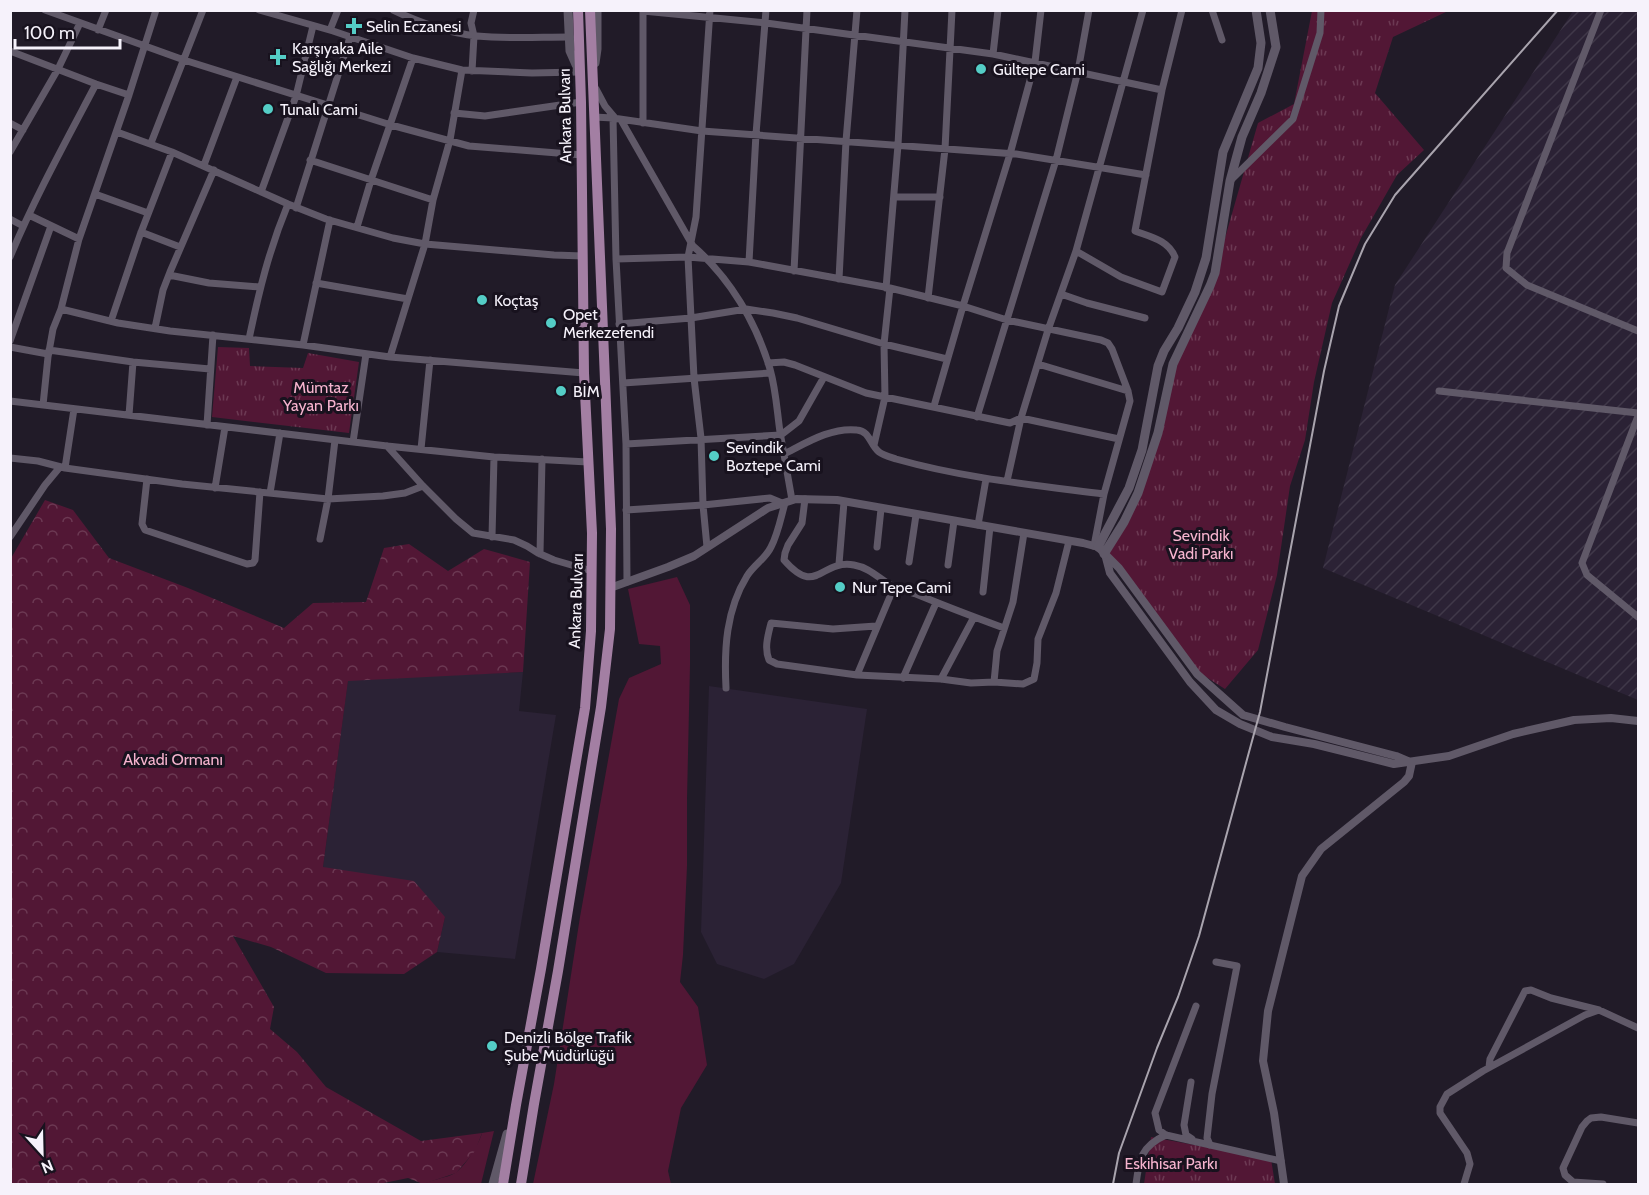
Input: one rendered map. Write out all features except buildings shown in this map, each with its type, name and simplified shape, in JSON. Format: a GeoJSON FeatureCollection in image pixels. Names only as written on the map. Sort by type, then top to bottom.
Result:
{"type":"FeatureCollection","features":[{"type":"Feature","properties":{"kind":"main road"},"geometry":{"type":"LineString","coordinates":[[568,10],[570,51],[579,72]]}},
{"type":"Feature","properties":{"kind":"main road","name":"Ankara Bulvarı"},"geometry":{"type":"LineString","coordinates":[[503,1185],[585,708],[591,631],[592,533],[585,373],[578,10]]}},
{"type":"Feature","properties":{"kind":"main road","name":"Ankara Bulvarı"},"geometry":{"type":"LineString","coordinates":[[521,1185],[601,707],[610,629],[611,529],[590,10]]}},
{"type":"Feature","properties":{"kind":"main road"},"geometry":{"type":"LineString","coordinates":[[593,83],[597,49],[597,10]]}},
{"type":"Feature","properties":{"kind":"main road"},"geometry":{"type":"LineString","coordinates":[[1099,549],[1129,488],[1142,450],[1158,366],[1192,300],[1204,266],[1223,152],[1258,68],[1262,43],[1256,10]]}},
{"type":"Feature","properties":{"kind":"main road"},"geometry":{"type":"LineString","coordinates":[[1099,549],[1124,522],[1138,493],[1158,433],[1173,364],[1215,273],[1230,180],[1242,137],[1261,93],[1276,47],[1270,10]]}},
{"type":"Feature","properties":{"kind":"main road"},"geometry":{"type":"LineString","coordinates":[[493,1185],[516,1106]]}},
{"type":"Feature","properties":{"kind":"street"},"geometry":{"type":"LineString","coordinates":[[98,30],[106,10]]}},
{"type":"Feature","properties":{"kind":"street"},"geometry":{"type":"LineString","coordinates":[[43,405],[53,329],[61,309],[79,239],[117,132],[156,10]]}},
{"type":"Feature","properties":{"kind":"street"},"geometry":{"type":"LineString","coordinates":[[151,143],[202,10]]}},
{"type":"Feature","properties":{"kind":"street"},"geometry":{"type":"LineString","coordinates":[[259,10],[330,30],[413,58],[462,70],[532,73],[579,72]]}},
{"type":"Feature","properties":{"kind":"street"},"geometry":{"type":"LineString","coordinates":[[288,18],[291,10]]}},
{"type":"Feature","properties":{"kind":"street"},"geometry":{"type":"LineString","coordinates":[[330,30],[338,10]]}},
{"type":"Feature","properties":{"kind":"street"},"geometry":{"type":"LineString","coordinates":[[393,10],[442,28],[474,36],[570,37]]}},
{"type":"Feature","properties":{"kind":"street"},"geometry":{"type":"LineString","coordinates":[[472,71],[474,36],[471,22],[474,10]]}},
{"type":"Feature","properties":{"kind":"street"},"geometry":{"type":"LineString","coordinates":[[749,262],[766,10]]}},
{"type":"Feature","properties":{"kind":"street"},"geometry":{"type":"LineString","coordinates":[[794,271],[807,10]]}},
{"type":"Feature","properties":{"kind":"street"},"geometry":{"type":"LineString","coordinates":[[839,279],[846,141],[857,10]]}},
{"type":"Feature","properties":{"kind":"street"},"geometry":{"type":"LineString","coordinates":[[874,445],[885,397],[884,344],[905,10]]}},
{"type":"Feature","properties":{"kind":"street"},"geometry":{"type":"LineString","coordinates":[[928,298],[945,149],[952,10]]}},
{"type":"Feature","properties":{"kind":"street"},"geometry":{"type":"LineString","coordinates":[[993,54],[998,10]]}},
{"type":"Feature","properties":{"kind":"street"},"geometry":{"type":"LineString","coordinates":[[934,406],[1010,154],[1035,62],[1041,10]]}},
{"type":"Feature","properties":{"kind":"street"},"geometry":{"type":"LineString","coordinates":[[977,417],[1056,160],[1078,71],[1089,10]]}},
{"type":"Feature","properties":{"kind":"street"},"geometry":{"type":"LineString","coordinates":[[1007,482],[1021,418],[1048,330],[1076,251],[1143,10]]}},
{"type":"Feature","properties":{"kind":"street"},"geometry":{"type":"LineString","coordinates":[[1076,251],[1121,277],[1162,292],[1174,257],[1171,249],[1166,243],[1135,231],[1162,90],[1182,10]]}},
{"type":"Feature","properties":{"kind":"street"},"geometry":{"type":"LineString","coordinates":[[1212,10],[1222,40]]}},
{"type":"Feature","properties":{"kind":"street"},"geometry":{"type":"LineString","coordinates":[[1230,180],[1293,119],[1320,33],[1320,10]]}},
{"type":"Feature","properties":{"kind":"street"},"geometry":{"type":"LineString","coordinates":[[1601,10],[1507,253],[1506,268],[1527,285],[1638,331]]}},
{"type":"Feature","properties":{"kind":"street"},"geometry":{"type":"LineString","coordinates":[[48,11],[183,60],[391,125],[479,147],[582,155]]}},
{"type":"Feature","properties":{"kind":"street"},"geometry":{"type":"LineString","coordinates":[[643,123],[644,11],[710,14],[806,29],[903,40],[1035,62],[1162,90]]}},
{"type":"Feature","properties":{"kind":"street"},"geometry":{"type":"LineString","coordinates":[[707,547],[701,438],[693,378],[688,257],[696,218],[710,14]]}},
{"type":"Feature","properties":{"kind":"street"},"geometry":{"type":"LineString","coordinates":[[10,152],[58,69],[80,23]]}},
{"type":"Feature","properties":{"kind":"street"},"geometry":{"type":"LineString","coordinates":[[261,192],[296,96],[313,26]]}},
{"type":"Feature","properties":{"kind":"street"},"geometry":{"type":"LineString","coordinates":[[296,208],[350,37]]}},
{"type":"Feature","properties":{"kind":"street"},"geometry":{"type":"LineString","coordinates":[[10,51],[129,95]]}},
{"type":"Feature","properties":{"kind":"street"},"geometry":{"type":"LineString","coordinates":[[357,227],[413,58]]}},
{"type":"Feature","properties":{"kind":"street"},"geometry":{"type":"LineString","coordinates":[[390,357],[425,244],[433,200],[450,140],[462,70]]}},
{"type":"Feature","properties":{"kind":"street"},"geometry":{"type":"LineString","coordinates":[[204,165],[237,77]]}},
{"type":"Feature","properties":{"kind":"street","name":"Ankara Bulvarı"},"geometry":{"type":"LineString","coordinates":[[593,83],[691,243],[708,259],[746,309],[771,373],[784,454],[786,502]]}},
{"type":"Feature","properties":{"kind":"street"},"geometry":{"type":"LineString","coordinates":[[10,257],[58,154],[96,84]]}},
{"type":"Feature","properties":{"kind":"street"},"geometry":{"type":"LineString","coordinates":[[454,113],[485,116],[581,102]]}},
{"type":"Feature","properties":{"kind":"street"},"geometry":{"type":"LineString","coordinates":[[594,117],[702,130],[1010,154],[1146,175]]}},
{"type":"Feature","properties":{"kind":"street"},"geometry":{"type":"LineString","coordinates":[[617,119],[616,259],[626,444],[627,582]]}},
{"type":"Feature","properties":{"kind":"street"},"geometry":{"type":"LineString","coordinates":[[10,123],[23,130]]}},
{"type":"Feature","properties":{"kind":"street"},"geometry":{"type":"LineString","coordinates":[[117,132],[204,165],[296,208],[410,242],[583,256]]}},
{"type":"Feature","properties":{"kind":"street"},"geometry":{"type":"LineString","coordinates":[[111,321],[141,232],[172,152]]}},
{"type":"Feature","properties":{"kind":"street"},"geometry":{"type":"LineString","coordinates":[[310,160],[433,200]]}},
{"type":"Feature","properties":{"kind":"street"},"geometry":{"type":"LineString","coordinates":[[155,328],[169,275],[214,170]]}},
{"type":"Feature","properties":{"kind":"street"},"geometry":{"type":"LineString","coordinates":[[95,194],[148,213]]}},
{"type":"Feature","properties":{"kind":"street"},"geometry":{"type":"LineString","coordinates":[[894,197],[940,197]]}},
{"type":"Feature","properties":{"kind":"street"},"geometry":{"type":"LineString","coordinates":[[249,339],[260,287],[288,204]]}},
{"type":"Feature","properties":{"kind":"street"},"geometry":{"type":"LineString","coordinates":[[29,215],[79,239]]}},
{"type":"Feature","properties":{"kind":"street"},"geometry":{"type":"LineString","coordinates":[[10,219],[23,226]]}},
{"type":"Feature","properties":{"kind":"street"},"geometry":{"type":"LineString","coordinates":[[303,345],[330,220]]}},
{"type":"Feature","properties":{"kind":"street"},"geometry":{"type":"LineString","coordinates":[[10,341],[51,226]]}},
{"type":"Feature","properties":{"kind":"street"},"geometry":{"type":"LineString","coordinates":[[141,232],[180,247]]}},
{"type":"Feature","properties":{"kind":"street"},"geometry":{"type":"LineString","coordinates":[[616,259],[688,257],[749,262],[888,288],[963,306],[1007,320],[1108,343],[1130,401],[1104,494],[1099,549],[1110,573],[1190,682],[1216,710],[1240,724],[1272,736],[1394,764],[1449,756],[1513,734],[1574,720],[1611,718],[1638,721]]}},
{"type":"Feature","properties":{"kind":"street"},"geometry":{"type":"LineString","coordinates":[[169,275],[209,283],[260,287]]}},
{"type":"Feature","properties":{"kind":"street"},"geometry":{"type":"LineString","coordinates":[[316,283],[408,299]]}},
{"type":"Feature","properties":{"kind":"street"},"geometry":{"type":"LineString","coordinates":[[1061,294],[1144,318]]}},
{"type":"Feature","properties":{"kind":"street"},"geometry":{"type":"LineString","coordinates":[[61,309],[111,321],[155,328],[390,357],[585,373]]}},
{"type":"Feature","properties":{"kind":"street"},"geometry":{"type":"LineString","coordinates":[[619,324],[691,318],[746,309],[797,318],[884,344],[947,359]]}},
{"type":"Feature","properties":{"kind":"street"},"geometry":{"type":"LineString","coordinates":[[207,424],[213,335]]}},
{"type":"Feature","properties":{"kind":"street"},"geometry":{"type":"LineString","coordinates":[[10,347],[210,369]]}},
{"type":"Feature","properties":{"kind":"street"},"geometry":{"type":"LineString","coordinates":[[353,442],[366,354]]}},
{"type":"Feature","properties":{"kind":"street"},"geometry":{"type":"LineString","coordinates":[[421,449],[430,360]]}},
{"type":"Feature","properties":{"kind":"street"},"geometry":{"type":"LineString","coordinates":[[129,415],[133,362]]}},
{"type":"Feature","properties":{"kind":"street"},"geometry":{"type":"LineString","coordinates":[[768,363],[784,362],[795,365],[866,393],[977,417],[1010,423],[1021,418],[1119,439]]}},
{"type":"Feature","properties":{"kind":"street"},"geometry":{"type":"LineString","coordinates":[[1038,364],[1128,391]]}},
{"type":"Feature","properties":{"kind":"street"},"geometry":{"type":"LineString","coordinates":[[623,383],[771,373]]}},
{"type":"Feature","properties":{"kind":"street"},"geometry":{"type":"LineString","coordinates":[[626,444],[781,435],[799,421],[824,377]]}},
{"type":"Feature","properties":{"kind":"street"},"geometry":{"type":"LineString","coordinates":[[1439,391],[1638,414],[1635,432],[1582,563],[1587,575],[1638,617]]}},
{"type":"Feature","properties":{"kind":"street"},"geometry":{"type":"LineString","coordinates":[[10,401],[387,446],[494,457],[588,462]]}},
{"type":"Feature","properties":{"kind":"street"},"geometry":{"type":"LineString","coordinates":[[10,537],[45,485],[62,468],[74,409]]}},
{"type":"Feature","properties":{"kind":"street"},"geometry":{"type":"LineString","coordinates":[[215,488],[225,427]]}},
{"type":"Feature","properties":{"kind":"street"},"geometry":{"type":"LineString","coordinates":[[784,454],[825,434],[858,430],[865,433],[878,452],[923,466],[986,479],[1104,494]]}},
{"type":"Feature","properties":{"kind":"street"},"geometry":{"type":"LineString","coordinates":[[270,493],[280,433]]}},
{"type":"Feature","properties":{"kind":"street"},"geometry":{"type":"LineString","coordinates":[[320,538],[328,499],[335,440]]}},
{"type":"Feature","properties":{"kind":"street"},"geometry":{"type":"LineString","coordinates":[[387,446],[423,486],[473,533],[514,540],[540,554],[592,572]]}},
{"type":"Feature","properties":{"kind":"street"},"geometry":{"type":"LineString","coordinates":[[492,537],[494,457]]}},
{"type":"Feature","properties":{"kind":"street"},"geometry":{"type":"LineString","coordinates":[[10,458],[38,461],[62,468],[215,488],[328,499],[405,493],[423,486]]}},
{"type":"Feature","properties":{"kind":"street"},"geometry":{"type":"LineString","coordinates":[[540,554],[542,459]]}},
{"type":"Feature","properties":{"kind":"street"},"geometry":{"type":"LineString","coordinates":[[147,479],[142,524],[145,530],[247,564],[255,560],[260,492]]}},
{"type":"Feature","properties":{"kind":"street"},"geometry":{"type":"LineString","coordinates":[[978,525],[986,479]]}},
{"type":"Feature","properties":{"kind":"street"},"geometry":{"type":"LineString","coordinates":[[626,510],[770,498],[786,502]]}},
{"type":"Feature","properties":{"kind":"street"},"geometry":{"type":"LineString","coordinates":[[610,588],[694,556],[768,508],[805,499],[843,502],[1069,541],[1099,549],[1119,568],[1197,674],[1243,714],[1411,762]]}},
{"type":"Feature","properties":{"kind":"street"},"geometry":{"type":"LineString","coordinates":[[805,499],[802,523],[784,553],[784,560],[792,569],[805,577],[813,577],[839,564],[852,564],[868,569],[894,586],[1004,628]]}},
{"type":"Feature","properties":{"kind":"street"},"geometry":{"type":"LineString","coordinates":[[726,688],[726,640],[731,613],[747,576],[771,547],[786,502]]}},
{"type":"Feature","properties":{"kind":"street"},"geometry":{"type":"LineString","coordinates":[[839,564],[843,502]]}},
{"type":"Feature","properties":{"kind":"street"},"geometry":{"type":"LineString","coordinates":[[877,547],[881,509]]}},
{"type":"Feature","properties":{"kind":"street"},"geometry":{"type":"LineString","coordinates":[[909,562],[915,514]]}},
{"type":"Feature","properties":{"kind":"street"},"geometry":{"type":"LineString","coordinates":[[948,565],[954,521]]}},
{"type":"Feature","properties":{"kind":"street"},"geometry":{"type":"LineString","coordinates":[[983,592],[990,527]]}},
{"type":"Feature","properties":{"kind":"street"},"geometry":{"type":"LineString","coordinates":[[994,682],[997,651],[1008,620],[1024,533]]}},
{"type":"Feature","properties":{"kind":"street"},"geometry":{"type":"LineString","coordinates":[[876,626],[833,629],[771,623],[767,654],[769,660],[777,664],[857,675],[941,679],[971,683],[1023,684],[1034,679],[1038,639],[1056,593],[1069,541]]}},
{"type":"Feature","properties":{"kind":"street"},"geometry":{"type":"LineString","coordinates":[[857,675],[894,586]]}},
{"type":"Feature","properties":{"kind":"street"},"geometry":{"type":"LineString","coordinates":[[903,678],[936,603]]}},
{"type":"Feature","properties":{"kind":"street"},"geometry":{"type":"LineString","coordinates":[[941,679],[974,617]]}},
{"type":"Feature","properties":{"kind":"street"},"geometry":{"type":"LineString","coordinates":[[1284,1185],[1274,1113],[1263,1061],[1268,1011],[1302,876],[1321,849],[1404,782],[1409,776],[1411,762]]}},
{"type":"Feature","properties":{"kind":"street"},"geometry":{"type":"LineString","coordinates":[[1210,1145],[1208,1138],[1212,1094],[1237,966],[1216,962]]}},
{"type":"Feature","properties":{"kind":"street"},"geometry":{"type":"LineString","coordinates":[[1489,1067],[1490,1059],[1525,991],[1531,990],[1551,998],[1599,1010],[1638,1028]]}},
{"type":"Feature","properties":{"kind":"street"},"geometry":{"type":"LineString","coordinates":[[1196,1006],[1155,1113],[1159,1130],[1166,1135],[1281,1161]]}},
{"type":"Feature","properties":{"kind":"street"},"geometry":{"type":"LineString","coordinates":[[1464,1185],[1470,1164],[1467,1153],[1440,1113],[1440,1107],[1447,1094],[1489,1067],[1585,1015],[1599,1010]]}},
{"type":"Feature","properties":{"kind":"street"},"geometry":{"type":"LineString","coordinates":[[1191,1082],[1184,1125],[1186,1135],[1197,1142]]}},
{"type":"Feature","properties":{"kind":"street"},"geometry":{"type":"LineString","coordinates":[[1603,1185],[1573,1182],[1564,1175],[1563,1168],[1582,1127],[1591,1118],[1601,1117],[1638,1123]]}},
{"type":"Feature","properties":{"kind":"street"},"geometry":{"type":"LineString","coordinates":[[1136,1185],[1139,1161],[1143,1153],[1153,1141],[1166,1135]]}},
{"type":"Feature","properties":{"kind":"shaded area"},"geometry":{"type":"Polygon","coordinates":[[[1573,11],[1638,11],[1638,700],[1323,568],[1395,285],[1573,11]]]}},
{"type":"Feature","properties":{"kind":"shaded area"},"geometry":{"type":"Polygon","coordinates":[[[523,672],[519,711],[556,715],[515,959],[437,952],[445,917],[323,867],[348,680],[523,672]]]}},
{"type":"Feature","properties":{"kind":"shaded area"},"geometry":{"type":"Polygon","coordinates":[[[709,686],[867,709],[841,883],[794,964],[764,979],[717,964],[701,932],[709,686]]]}},
{"type":"Feature","properties":{"kind":"green space","name":"Sevindik Vadi Parkı"},"geometry":{"type":"Polygon","coordinates":[[[1312,11],[1448,11],[1393,37],[1375,93],[1424,150],[1397,175],[1361,238],[1332,303],[1314,382],[1305,440],[1290,486],[1277,575],[1258,650],[1225,689],[1195,670],[1104,554],[1138,493],[1166,391],[1215,273],[1258,123],[1294,104],[1312,11]]]}},
{"type":"Feature","properties":{"kind":"green space","name":"Mümtaz Yayan Parkı"},"geometry":{"type":"Polygon","coordinates":[[[218,347],[249,348],[250,366],[303,368],[308,353],[359,362],[349,433],[212,417],[218,347]]]}},
{"type":"Feature","properties":{"kind":"green space","name":"Akvadi Ormanı"},"geometry":{"type":"Polygon","coordinates":[[[45,500],[73,510],[109,558],[284,628],[313,603],[366,602],[384,548],[409,544],[448,571],[484,549],[530,562],[523,672],[348,681],[323,867],[414,881],[445,917],[437,952],[404,974],[326,973],[271,947],[233,936],[274,1007],[270,1029],[297,1052],[326,1087],[421,1141],[482,1133],[475,1151],[456,1173],[423,1184],[408,1178],[379,1184],[11,1184],[10,560],[45,500]]]}},
{"type":"Feature","properties":{"kind":"green space"},"geometry":{"type":"Polygon","coordinates":[[[677,577],[690,605],[687,866],[680,982],[698,1007],[707,1065],[681,1108],[668,1171],[671,1184],[533,1184],[554,1084],[580,917],[619,699],[629,678],[661,664],[660,646],[639,644],[628,589],[677,577]]]}},
{"type":"Feature","properties":{"kind":"green space"},"geometry":{"type":"Polygon","coordinates":[[[494,1131],[481,1184],[423,1184],[455,1173],[471,1155],[482,1133],[494,1131]]]}},
{"type":"Feature","properties":{"kind":"green space","name":"Eskihisar Parkı"},"geometry":{"type":"Polygon","coordinates":[[[1151,1137],[1271,1159],[1275,1184],[1144,1184],[1151,1137]]]}},
{"type":"Feature","properties":{"kind":"railway"},"geometry":{"type":"LineString","coordinates":[[1113,1184],[1119,1153],[1199,936],[1260,712],[1324,371],[1339,306],[1365,244],[1395,195],[1558,10]]}},
{"type":"Feature","properties":{"kind":"place","name":"Selin Eczanesi"},"geometry":{"type":"Point","coordinates":[354,26]}},
{"type":"Feature","properties":{"kind":"place","name":"Karşıyaka Aile Sağlığı Merkezi"},"geometry":{"type":"Point","coordinates":[278,57]}},
{"type":"Feature","properties":{"kind":"place","name":"Gültepe Cami"},"geometry":{"type":"Point","coordinates":[981,69]}},
{"type":"Feature","properties":{"kind":"place","name":"Tunalı Cami"},"geometry":{"type":"Point","coordinates":[268,109]}},
{"type":"Feature","properties":{"kind":"place","name":"Koçtaş"},"geometry":{"type":"Point","coordinates":[482,300]}},
{"type":"Feature","properties":{"kind":"place","name":"Opet Merkezefendi"},"geometry":{"type":"Point","coordinates":[551,323]}},
{"type":"Feature","properties":{"kind":"place","name":"BİM"},"geometry":{"type":"Point","coordinates":[561,391]}},
{"type":"Feature","properties":{"kind":"place","name":"Sevindik Boztepe Cami"},"geometry":{"type":"Point","coordinates":[714,456]}},
{"type":"Feature","properties":{"kind":"place","name":"Nur Tepe Cami"},"geometry":{"type":"Point","coordinates":[840,587]}},
{"type":"Feature","properties":{"kind":"place","name":"Denizli Bölge Trafik Şube Müdürlüğü"},"geometry":{"type":"Point","coordinates":[492,1046]}}]}
